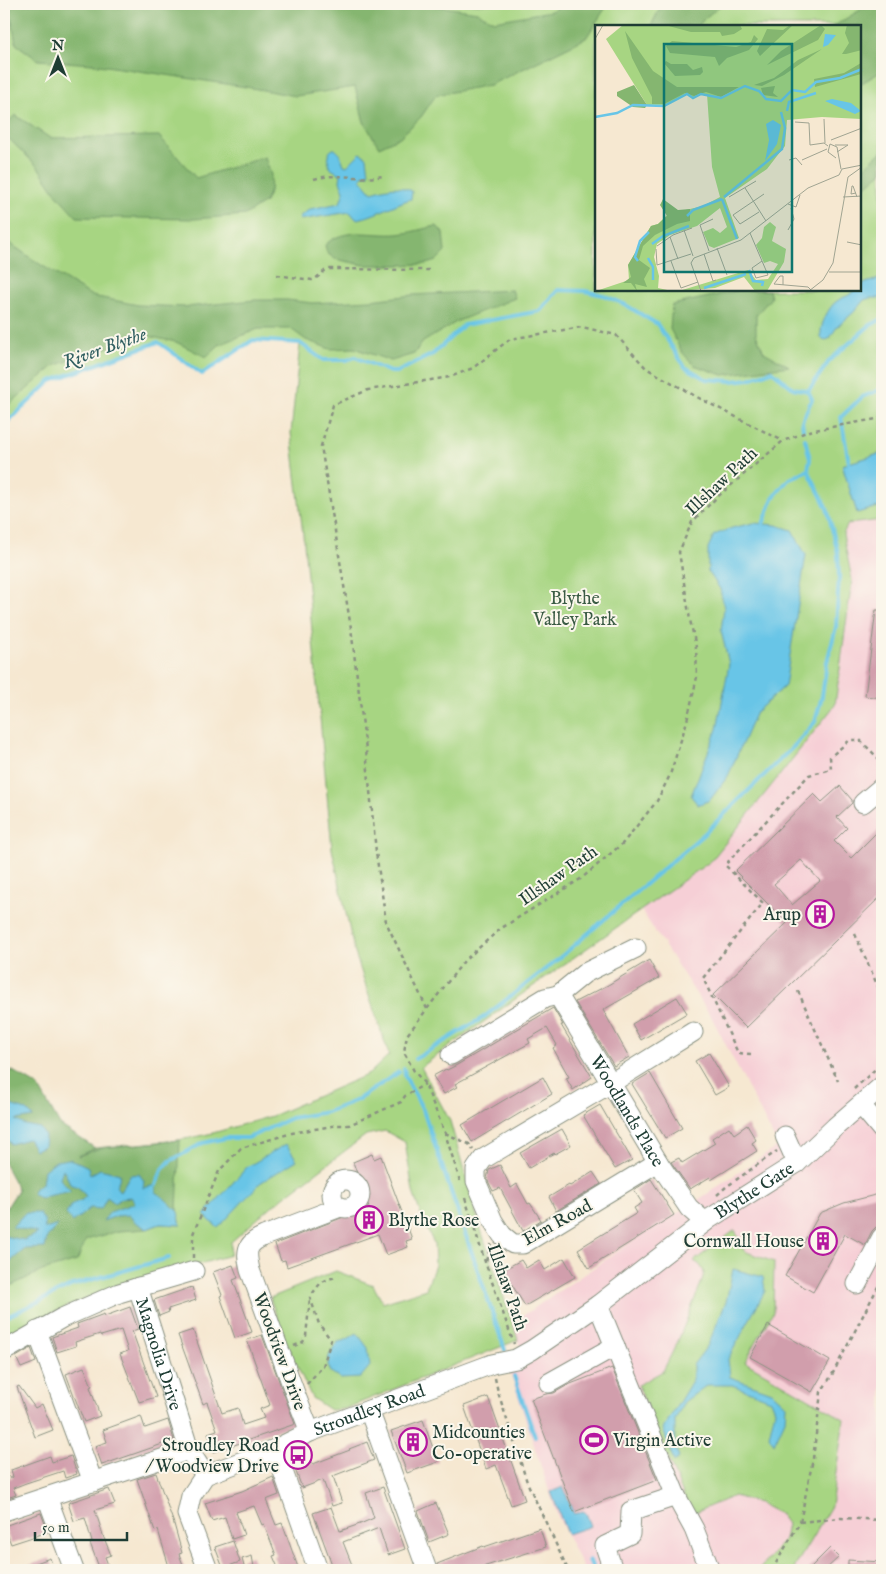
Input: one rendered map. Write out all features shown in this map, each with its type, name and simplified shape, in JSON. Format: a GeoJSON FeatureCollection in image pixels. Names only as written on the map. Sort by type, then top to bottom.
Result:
{"type":"FeatureCollection","features":[{"type":"Feature","properties":{"kind":"street"},"geometry":{"type":"LineString","coordinates":[[863,803],[882,787]]}},
{"type":"Feature","properties":{"kind":"street"},"geometry":{"type":"LineString","coordinates":[[452,1055],[545,998],[558,995],[585,973],[636,948]]}},
{"type":"Feature","properties":{"kind":"street","name":"Woodlands Place"},"geometry":{"type":"LineString","coordinates":[[558,995],[658,1162],[689,1208],[705,1222]]}},
{"type":"Feature","properties":{"kind":"street"},"geometry":{"type":"LineString","coordinates":[[481,1160],[612,1083],[693,1032]]}},
{"type":"Feature","properties":{"kind":"street","name":"Blythe Gate"},"geometry":{"type":"LineString","coordinates":[[520,1357],[598,1305],[705,1222],[777,1174],[797,1163],[882,1086]]}},
{"type":"Feature","properties":{"kind":"street"},"geometry":{"type":"LineString","coordinates":[[860,1105],[882,1131]]}},
{"type":"Feature","properties":{"kind":"street"},"geometry":{"type":"LineString","coordinates":[[785,1136],[797,1163]]}},
{"type":"Feature","properties":{"kind":"street","name":"Elm Road"},"geometry":{"type":"LineString","coordinates":[[481,1160],[476,1169],[476,1181],[493,1221],[502,1235],[513,1244],[523,1244],[658,1162]]}},
{"type":"Feature","properties":{"kind":"street","name":"Woodview Drive"},"geometry":{"type":"LineString","coordinates":[[310,1432],[250,1270],[247,1258],[248,1248],[254,1241],[340,1207]]}},
{"type":"Feature","properties":{"kind":"street"},"geometry":{"type":"LineString","coordinates":[[858,1284],[882,1237]]}},
{"type":"Feature","properties":{"kind":"street","name":"Magnolia Drive"},"geometry":{"type":"LineString","coordinates":[[8,1348],[38,1331],[120,1293],[194,1271]]}},
{"type":"Feature","properties":{"kind":"street","name":"Magnolia Drive"},"geometry":{"type":"LineString","coordinates":[[144,1285],[189,1450],[204,1475]]}},
{"type":"Feature","properties":{"kind":"street"},"geometry":{"type":"LineString","coordinates":[[598,1305],[676,1496],[694,1529],[710,1570]]}},
{"type":"Feature","properties":{"kind":"street"},"geometry":{"type":"LineString","coordinates":[[38,1331],[93,1482]]}},
{"type":"Feature","properties":{"kind":"street"},"geometry":{"type":"LineString","coordinates":[[549,1383],[615,1346]]}},
{"type":"Feature","properties":{"kind":"street","name":"Stroudley Road"},"geometry":{"type":"LineString","coordinates":[[204,1475],[275,1449],[310,1432],[492,1364],[520,1357]]}},
{"type":"Feature","properties":{"kind":"street"},"geometry":{"type":"LineString","coordinates":[[369,1410],[427,1570]]}},
{"type":"Feature","properties":{"kind":"street"},"geometry":{"type":"LineString","coordinates":[[275,1449],[318,1570]]}},
{"type":"Feature","properties":{"kind":"street"},"geometry":{"type":"LineString","coordinates":[[4,1511],[189,1450]]}},
{"type":"Feature","properties":{"kind":"street"},"geometry":{"type":"LineString","coordinates":[[204,1475],[191,1496],[187,1514],[208,1570]]}},
{"type":"Feature","properties":{"kind":"street"},"geometry":{"type":"LineString","coordinates":[[613,1570],[605,1546],[630,1534],[631,1511],[676,1496]]}},
{"type":"Feature","properties":{"kind":"street"},"geometry":{"type":"LineString","coordinates":[[47,1497],[74,1570]]}},
{"type":"Feature","properties":{"kind":"path"},"geometry":{"type":"LineString","coordinates":[[314,179],[336,175],[365,178],[383,176]]}},
{"type":"Feature","properties":{"kind":"path"},"geometry":{"type":"LineString","coordinates":[[277,275],[312,280],[329,269],[429,270]]}},
{"type":"Feature","properties":{"kind":"path"},"geometry":{"type":"LineString","coordinates":[[427,1009],[386,922],[376,852],[351,628],[321,446],[333,404],[368,390],[450,377],[473,368],[510,339],[582,327],[616,335],[646,368],[783,441]]}},
{"type":"Feature","properties":{"kind":"path","name":"Illshaw Path"},"geometry":{"type":"LineString","coordinates":[[462,1188],[445,1133],[425,1084],[414,1071],[404,1052],[407,1035],[464,961],[500,929],[582,878],[623,843],[657,801],[670,775],[687,721],[698,677],[696,646],[679,552],[692,522],[716,498],[783,441],[808,431],[882,418]]}},
{"type":"Feature","properties":{"kind":"path"},"geometry":{"type":"LineString","coordinates":[[751,1054],[738,1053],[703,978],[763,903],[725,865],[809,775],[831,769],[830,758],[850,740],[860,740],[882,762]]}},
{"type":"Feature","properties":{"kind":"path"},"geometry":{"type":"LineString","coordinates":[[855,934],[882,996]]}},
{"type":"Feature","properties":{"kind":"path"},"geometry":{"type":"LineString","coordinates":[[798,992],[838,1081]]}},
{"type":"Feature","properties":{"kind":"path"},"geometry":{"type":"LineString","coordinates":[[193,1246],[193,1234],[220,1171],[241,1148],[292,1133],[338,1125],[349,1125],[401,1102],[405,1096],[425,1084]]}},
{"type":"Feature","properties":{"kind":"path"},"geometry":{"type":"LineString","coordinates":[[445,1133],[469,1144],[481,1160]]}},
{"type":"Feature","properties":{"kind":"path","name":"Illshaw Path"},"geometry":{"type":"LineString","coordinates":[[465,1198],[502,1311],[520,1357]]}},
{"type":"Feature","properties":{"kind":"path"},"geometry":{"type":"LineString","coordinates":[[279,1350],[303,1342],[306,1336],[310,1297],[320,1282],[328,1278],[337,1277]]}},
{"type":"Feature","properties":{"kind":"path"},"geometry":{"type":"LineString","coordinates":[[772,1570],[800,1522],[813,1459],[821,1392],[832,1375],[882,1279]]}},
{"type":"Feature","properties":{"kind":"path"},"geometry":{"type":"LineString","coordinates":[[310,1297],[319,1324],[331,1340],[323,1366],[313,1377]]}},
{"type":"Feature","properties":{"kind":"path"},"geometry":{"type":"LineString","coordinates":[[492,1364],[498,1392],[527,1482],[567,1569],[558,1570]]}},
{"type":"Feature","properties":{"kind":"path"},"geometry":{"type":"LineString","coordinates":[[800,1522],[841,1518],[882,1520]]}},
{"type":"Feature","properties":{"kind":"shaded area"},"geometry":{"type":"Polygon","coordinates":[[[882,520],[882,1570],[584,1570],[557,1515],[510,1372],[527,1366],[512,1323],[778,1146],[712,1018],[641,910],[711,861],[852,581],[843,534],[848,524],[882,520]]]}},
{"type":"Feature","properties":{"kind":"green space","name":"Blythe Valley Park"},"geometry":{"type":"Polygon","coordinates":[[[4,4],[882,4],[882,520],[848,524],[843,534],[852,580],[835,705],[711,861],[421,1067],[450,1121],[480,1227],[518,1340],[344,1409],[330,1410],[312,1398],[285,1340],[270,1298],[336,1271],[373,1285],[383,1303],[426,1289],[435,1265],[434,1243],[424,1224],[413,1192],[405,1142],[385,1131],[366,1135],[272,1206],[231,1242],[230,1255],[122,1283],[43,1317],[4,1342],[4,1212],[27,1176],[95,1148],[180,1140],[213,1133],[272,1116],[369,1074],[389,1055],[354,950],[332,849],[304,543],[291,433],[300,344],[253,340],[202,374],[158,342],[51,381],[4,425],[4,4]]]}},
{"type":"Feature","properties":{"kind":"green space"},"geometry":{"type":"Polygon","coordinates":[[[16,4],[424,4],[477,12],[494,21],[551,11],[564,4],[608,4],[586,38],[490,85],[436,95],[421,117],[400,137],[379,147],[364,122],[355,87],[296,96],[93,64],[38,60],[16,44],[10,10],[16,4]]]}},
{"type":"Feature","properties":{"kind":"green space"},"geometry":{"type":"Polygon","coordinates":[[[662,4],[722,4],[699,25],[652,25],[662,4]]]}},
{"type":"Feature","properties":{"kind":"green space"},"geometry":{"type":"Polygon","coordinates":[[[870,4],[882,4],[882,71],[861,83],[861,25],[836,25],[870,4]]]}},
{"type":"Feature","properties":{"kind":"green space"},"geometry":{"type":"Polygon","coordinates":[[[15,115],[50,138],[159,136],[196,178],[265,157],[271,175],[270,191],[265,202],[245,215],[194,219],[77,217],[57,195],[38,167],[4,134],[4,126],[15,115]]]}},
{"type":"Feature","properties":{"kind":"green space"},"geometry":{"type":"Polygon","coordinates":[[[882,151],[882,172],[861,190],[861,170],[882,151]]]}},
{"type":"Feature","properties":{"kind":"green space"},"geometry":{"type":"Polygon","coordinates":[[[437,226],[443,233],[445,252],[436,261],[426,264],[364,265],[335,259],[327,253],[325,245],[333,239],[350,234],[398,234],[437,226]]]}},
{"type":"Feature","properties":{"kind":"green space"},"geometry":{"type":"Polygon","coordinates":[[[4,239],[38,263],[92,296],[138,305],[186,307],[255,300],[287,300],[312,303],[512,290],[515,298],[458,321],[423,342],[414,354],[391,361],[354,348],[330,349],[306,340],[291,329],[258,329],[219,345],[206,357],[176,342],[143,335],[54,366],[4,409],[4,239]]]}},
{"type":"Feature","properties":{"kind":"green space"},"geometry":{"type":"Polygon","coordinates":[[[736,291],[769,291],[771,298],[756,315],[756,334],[764,352],[789,366],[723,375],[694,365],[682,352],[670,329],[672,305],[736,291]]]}},
{"type":"Feature","properties":{"kind":"green space"},"geometry":{"type":"Polygon","coordinates":[[[4,1070],[13,1071],[38,1086],[60,1125],[95,1148],[78,1156],[100,1148],[180,1140],[177,1211],[181,1225],[160,1224],[147,1229],[119,1231],[86,1240],[77,1261],[42,1271],[4,1289],[4,1212],[18,1190],[4,1163],[4,1070]]]}},
{"type":"Feature","properties":{"kind":"green space"},"geometry":{"type":"Polygon","coordinates":[[[735,1230],[744,1251],[774,1262],[773,1312],[745,1362],[844,1419],[831,1506],[793,1570],[759,1570],[784,1540],[787,1524],[780,1514],[759,1503],[734,1496],[691,1514],[638,1385],[663,1371],[678,1341],[704,1272],[700,1265],[694,1261],[735,1230]]]}},
{"type":"Feature","properties":{"kind":"water"},"geometry":{"type":"Polygon","coordinates":[[[333,149],[340,154],[344,165],[347,166],[360,153],[367,157],[369,174],[363,175],[361,179],[372,192],[397,187],[412,191],[411,199],[362,218],[356,219],[350,212],[300,220],[299,217],[310,209],[340,203],[344,191],[340,181],[341,174],[332,169],[328,163],[330,152],[333,149]]]}},
{"type":"Feature","properties":{"kind":"water"},"geometry":{"type":"Polygon","coordinates":[[[878,279],[882,280],[882,298],[864,300],[837,327],[829,339],[821,338],[827,312],[840,299],[853,291],[861,291],[861,284],[878,279]]]}},
{"type":"Feature","properties":{"kind":"water"},"geometry":{"type":"Polygon","coordinates":[[[882,453],[882,506],[857,513],[842,465],[882,453]]]}},
{"type":"Feature","properties":{"kind":"water"},"geometry":{"type":"Polygon","coordinates":[[[753,523],[776,525],[792,530],[806,555],[785,686],[756,712],[728,776],[710,800],[698,805],[691,796],[717,729],[729,664],[721,631],[724,608],[720,589],[708,571],[708,548],[714,535],[753,523]]]}},
{"type":"Feature","properties":{"kind":"water"},"geometry":{"type":"Polygon","coordinates":[[[4,1103],[26,1110],[33,1117],[16,1120],[25,1125],[40,1128],[45,1136],[44,1146],[35,1150],[28,1139],[11,1144],[4,1136],[4,1127],[7,1122],[4,1119],[4,1103]]]}},
{"type":"Feature","properties":{"kind":"water"},"geometry":{"type":"Polygon","coordinates":[[[286,1144],[297,1160],[260,1183],[218,1228],[204,1215],[247,1167],[286,1144]]]}},
{"type":"Feature","properties":{"kind":"water"},"geometry":{"type":"Polygon","coordinates":[[[69,1159],[88,1167],[90,1175],[100,1169],[120,1174],[116,1186],[120,1192],[130,1175],[139,1174],[144,1181],[143,1188],[156,1185],[156,1192],[178,1212],[181,1225],[160,1224],[147,1229],[134,1221],[129,1215],[117,1216],[103,1221],[110,1212],[135,1203],[131,1197],[122,1198],[115,1203],[107,1197],[101,1209],[90,1208],[73,1222],[66,1214],[72,1204],[86,1196],[78,1187],[71,1185],[63,1169],[60,1179],[71,1191],[41,1199],[32,1193],[36,1187],[42,1184],[44,1170],[56,1161],[69,1159]]]}},
{"type":"Feature","properties":{"kind":"water"},"geometry":{"type":"Polygon","coordinates":[[[25,1213],[39,1213],[44,1220],[45,1229],[58,1225],[47,1237],[45,1248],[25,1249],[4,1267],[4,1236],[24,1240],[38,1233],[12,1227],[25,1213]]]}},
{"type":"Feature","properties":{"kind":"water"},"geometry":{"type":"Polygon","coordinates":[[[733,1269],[763,1277],[765,1291],[728,1359],[730,1377],[772,1392],[786,1405],[785,1420],[774,1444],[769,1436],[775,1410],[771,1400],[732,1385],[707,1385],[684,1402],[675,1420],[675,1445],[679,1458],[674,1462],[663,1429],[693,1379],[693,1365],[708,1345],[726,1302],[733,1269]]]}},
{"type":"Feature","properties":{"kind":"water"},"geometry":{"type":"Polygon","coordinates":[[[357,1333],[368,1348],[370,1366],[360,1378],[341,1379],[331,1372],[328,1365],[329,1356],[338,1342],[346,1340],[357,1333]]]}},
{"type":"Feature","properties":{"kind":"water"},"geometry":{"type":"Polygon","coordinates":[[[563,1487],[574,1514],[583,1511],[586,1513],[591,1526],[567,1534],[551,1492],[563,1487]]]}},
{"type":"Feature","properties":{"kind":"building"},"geometry":{"type":"Polygon","coordinates":[[[876,610],[882,610],[882,698],[865,696],[876,610]]]}},
{"type":"Feature","properties":{"kind":"building","name":"Arup"},"geometry":{"type":"Polygon","coordinates":[[[840,786],[852,800],[852,803],[837,817],[847,828],[834,841],[851,858],[882,827],[882,895],[746,1028],[713,995],[787,923],[735,871],[814,794],[822,802],[840,786]],[[801,860],[774,884],[792,905],[820,881],[801,860]]]}},
{"type":"Feature","properties":{"kind":"building"},"geometry":{"type":"Polygon","coordinates":[[[649,960],[659,978],[603,1010],[629,1057],[614,1066],[575,1002],[608,985],[649,960]]]}},
{"type":"Feature","properties":{"kind":"building"},"geometry":{"type":"Polygon","coordinates":[[[677,997],[687,1013],[641,1040],[632,1024],[677,997]]]}},
{"type":"Feature","properties":{"kind":"building"},"geometry":{"type":"Polygon","coordinates":[[[553,1008],[592,1077],[573,1090],[566,1078],[569,1077],[553,1048],[557,1045],[547,1028],[528,1039],[530,1043],[455,1084],[457,1087],[444,1094],[433,1076],[457,1065],[553,1008]]]}},
{"type":"Feature","properties":{"kind":"building"},"geometry":{"type":"Polygon","coordinates":[[[709,1053],[729,1087],[715,1095],[695,1061],[709,1053]]]}},
{"type":"Feature","properties":{"kind":"building"},"geometry":{"type":"Polygon","coordinates":[[[650,1073],[682,1128],[665,1138],[632,1084],[650,1073]]]}},
{"type":"Feature","properties":{"kind":"building"},"geometry":{"type":"Polygon","coordinates":[[[543,1077],[552,1094],[472,1142],[462,1125],[543,1077]]]}},
{"type":"Feature","properties":{"kind":"building"},"geometry":{"type":"Polygon","coordinates":[[[600,1105],[632,1160],[615,1169],[583,1115],[600,1105]]]}},
{"type":"Feature","properties":{"kind":"building"},"geometry":{"type":"Polygon","coordinates":[[[747,1125],[756,1140],[752,1143],[757,1151],[711,1180],[710,1177],[690,1189],[671,1162],[679,1158],[682,1163],[715,1143],[712,1138],[729,1127],[734,1134],[747,1125]]]}},
{"type":"Feature","properties":{"kind":"building"},"geometry":{"type":"Polygon","coordinates":[[[562,1129],[571,1145],[529,1168],[520,1153],[562,1129]]]}},
{"type":"Feature","properties":{"kind":"building","name":"Blythe Rose"},"geometry":{"type":"Polygon","coordinates":[[[372,1154],[374,1159],[381,1156],[412,1239],[406,1241],[408,1247],[386,1255],[378,1234],[287,1267],[285,1260],[281,1261],[275,1244],[369,1207],[353,1162],[372,1154]]]}},
{"type":"Feature","properties":{"kind":"building"},"geometry":{"type":"Polygon","coordinates":[[[500,1165],[511,1188],[517,1184],[528,1204],[530,1203],[541,1220],[523,1231],[500,1188],[493,1191],[487,1179],[489,1170],[500,1165]]]}},
{"type":"Feature","properties":{"kind":"building"},"geometry":{"type":"Polygon","coordinates":[[[593,1172],[601,1184],[556,1211],[549,1197],[593,1172]]]}},
{"type":"Feature","properties":{"kind":"building"},"geometry":{"type":"Polygon","coordinates":[[[651,1179],[674,1215],[589,1268],[578,1249],[637,1213],[634,1208],[642,1203],[634,1190],[651,1179]]]}},
{"type":"Feature","properties":{"kind":"building","name":"Cornwall House"},"geometry":{"type":"Polygon","coordinates":[[[875,1195],[882,1199],[882,1226],[876,1227],[872,1231],[865,1245],[845,1234],[813,1292],[785,1276],[820,1213],[844,1203],[875,1195]]]}},
{"type":"Feature","properties":{"kind":"building"},"geometry":{"type":"Polygon","coordinates":[[[564,1258],[575,1277],[525,1306],[503,1270],[521,1260],[526,1268],[539,1260],[545,1270],[564,1258]]]}},
{"type":"Feature","properties":{"kind":"building"},"geometry":{"type":"Polygon","coordinates":[[[233,1265],[238,1278],[233,1280],[252,1332],[235,1338],[213,1272],[233,1265]]]}},
{"type":"Feature","properties":{"kind":"building"},"geometry":{"type":"Polygon","coordinates":[[[192,1287],[196,1300],[168,1309],[169,1312],[159,1316],[154,1300],[192,1287]]]}},
{"type":"Feature","properties":{"kind":"building"},"geometry":{"type":"Polygon","coordinates":[[[130,1307],[138,1329],[132,1331],[156,1397],[139,1402],[120,1354],[128,1351],[121,1330],[75,1342],[76,1346],[57,1352],[52,1337],[78,1328],[77,1324],[130,1307]]]}},
{"type":"Feature","properties":{"kind":"building"},"geometry":{"type":"Polygon","coordinates":[[[768,1325],[830,1361],[812,1392],[750,1357],[768,1325]]]}},
{"type":"Feature","properties":{"kind":"building"},"geometry":{"type":"Polygon","coordinates":[[[193,1330],[222,1413],[238,1408],[243,1425],[264,1418],[260,1409],[270,1405],[247,1340],[262,1335],[295,1424],[214,1452],[208,1433],[217,1430],[207,1402],[203,1404],[178,1335],[193,1330]]]}},
{"type":"Feature","properties":{"kind":"building"},"geometry":{"type":"Polygon","coordinates":[[[31,1348],[36,1362],[21,1368],[16,1357],[31,1348]]]}},
{"type":"Feature","properties":{"kind":"building"},"geometry":{"type":"Polygon","coordinates":[[[84,1367],[92,1386],[90,1387],[100,1416],[84,1422],[66,1374],[84,1367]]]}},
{"type":"Feature","properties":{"kind":"building","name":"Virgin Active"},"geometry":{"type":"Polygon","coordinates":[[[612,1368],[657,1480],[574,1512],[531,1399],[554,1393],[568,1385],[612,1368]]]}},
{"type":"Feature","properties":{"kind":"building"},"geometry":{"type":"Polygon","coordinates":[[[19,1386],[35,1408],[42,1404],[53,1430],[35,1437],[17,1387],[19,1386]]]}},
{"type":"Feature","properties":{"kind":"building"},"geometry":{"type":"Polygon","coordinates":[[[488,1397],[525,1500],[511,1505],[496,1465],[486,1469],[464,1406],[488,1397]]]}},
{"type":"Feature","properties":{"kind":"building"},"geometry":{"type":"Polygon","coordinates":[[[141,1416],[145,1428],[168,1420],[174,1440],[102,1465],[95,1446],[107,1442],[103,1430],[141,1416]]]}},
{"type":"Feature","properties":{"kind":"building","name":"Midcounties Co-operative"},"geometry":{"type":"Polygon","coordinates":[[[423,1420],[438,1462],[407,1473],[391,1431],[423,1420]]]}},
{"type":"Feature","properties":{"kind":"building"},"geometry":{"type":"Polygon","coordinates":[[[367,1442],[374,1460],[333,1476],[342,1503],[332,1506],[323,1480],[302,1488],[295,1469],[312,1462],[313,1464],[367,1442]]]}},
{"type":"Feature","properties":{"kind":"building"},"geometry":{"type":"Polygon","coordinates":[[[50,1456],[52,1462],[71,1456],[77,1474],[65,1478],[63,1471],[26,1483],[13,1488],[16,1495],[4,1499],[4,1466],[10,1479],[13,1477],[11,1470],[50,1456]]]}},
{"type":"Feature","properties":{"kind":"building"},"geometry":{"type":"Polygon","coordinates":[[[156,1473],[174,1524],[182,1553],[179,1554],[185,1570],[170,1570],[158,1530],[155,1531],[137,1479],[156,1473]]]}},
{"type":"Feature","properties":{"kind":"building"},"geometry":{"type":"Polygon","coordinates":[[[273,1477],[279,1495],[266,1500],[276,1525],[282,1523],[299,1570],[279,1570],[273,1556],[276,1555],[264,1524],[262,1525],[254,1506],[236,1512],[244,1535],[232,1539],[225,1517],[212,1521],[205,1503],[242,1491],[273,1477]]]}},
{"type":"Feature","properties":{"kind":"building"},"geometry":{"type":"Polygon","coordinates":[[[383,1487],[405,1549],[388,1555],[379,1528],[343,1542],[354,1570],[334,1570],[313,1513],[331,1507],[340,1531],[360,1524],[374,1518],[366,1493],[383,1487]]]}},
{"type":"Feature","properties":{"kind":"building"},"geometry":{"type":"Polygon","coordinates":[[[109,1489],[115,1504],[95,1510],[111,1555],[105,1557],[110,1570],[100,1570],[90,1543],[92,1542],[85,1518],[74,1521],[68,1503],[109,1489]]]}},
{"type":"Feature","properties":{"kind":"building"},"geometry":{"type":"Polygon","coordinates":[[[436,1503],[449,1534],[429,1542],[418,1511],[436,1503]]]}},
{"type":"Feature","properties":{"kind":"building"},"geometry":{"type":"Polygon","coordinates":[[[41,1513],[48,1532],[11,1544],[4,1526],[41,1513]]]}},
{"type":"Feature","properties":{"kind":"building"},"geometry":{"type":"Polygon","coordinates":[[[540,1528],[546,1547],[473,1570],[438,1570],[437,1564],[483,1546],[540,1528]]]}},
{"type":"Feature","properties":{"kind":"building"},"geometry":{"type":"Polygon","coordinates":[[[233,1541],[240,1562],[223,1568],[215,1547],[233,1541]]]}},
{"type":"Feature","properties":{"kind":"building"},"geometry":{"type":"Polygon","coordinates":[[[830,1548],[839,1557],[825,1570],[808,1570],[830,1548]]]}},
{"type":"Feature","properties":{"kind":"building"},"geometry":{"type":"Polygon","coordinates":[[[252,1556],[254,1567],[245,1570],[242,1559],[252,1556]]]}},
{"type":"Feature","properties":{"kind":"building"},"geometry":{"type":"Polygon","coordinates":[[[50,1558],[54,1570],[19,1569],[50,1558]]]}},
{"type":"Feature","properties":{"kind":"building"},"geometry":{"type":"Polygon","coordinates":[[[848,1560],[882,1562],[882,1570],[848,1570],[848,1560]]]}},
{"type":"Feature","properties":{"kind":"waterway","name":"River Blythe"},"geometry":{"type":"LineString","coordinates":[[4,425],[51,381],[158,342],[202,374],[253,340],[300,343],[323,360],[347,360],[355,357],[390,372],[397,372],[433,354],[464,325],[540,311],[558,290],[585,291],[603,295],[624,304],[657,324],[685,367],[706,379],[732,381],[749,379],[772,371],[793,388],[808,391],[830,360],[869,326],[882,319]]}},
{"type":"Feature","properties":{"kind":"waterway"},"geometry":{"type":"LineString","coordinates":[[849,463],[841,417],[862,397],[882,389]]}},
{"type":"Feature","properties":{"kind":"waterway"},"geometry":{"type":"LineString","coordinates":[[803,429],[802,421],[812,399],[808,391]]}},
{"type":"Feature","properties":{"kind":"waterway"},"geometry":{"type":"LineString","coordinates":[[763,524],[773,498],[788,480],[808,470],[810,459],[805,439]]}},
{"type":"Feature","properties":{"kind":"waterway"},"geometry":{"type":"LineString","coordinates":[[415,1059],[484,1017],[557,960],[705,833],[795,745],[815,722],[836,627],[839,577],[838,553],[827,508],[808,470]]}},
{"type":"Feature","properties":{"kind":"waterway"},"geometry":{"type":"LineString","coordinates":[[404,1069],[405,1076],[423,1110],[505,1350]]}},
{"type":"Feature","properties":{"kind":"waterway"},"geometry":{"type":"LineString","coordinates":[[156,1185],[162,1170],[170,1161],[203,1143],[226,1138],[248,1138],[291,1118],[327,1112],[357,1100],[399,1072]]}},
{"type":"Feature","properties":{"kind":"waterway"},"geometry":{"type":"LineString","coordinates":[[4,1318],[73,1285],[169,1258]]}},
{"type":"Feature","properties":{"kind":"waterway"},"geometry":{"type":"LineString","coordinates":[[514,1376],[535,1437]]}},
{"type":"Feature","properties":{"kind":"waterway"},"geometry":{"type":"LineString","coordinates":[[589,1560],[594,1570]]}},
{"type":"Feature","properties":{"kind":"place","name":"Arup"},"geometry":{"type":"Point","coordinates":[820,914]}},
{"type":"Feature","properties":{"kind":"place","name":"Blythe Rose"},"geometry":{"type":"Point","coordinates":[369,1220]}},
{"type":"Feature","properties":{"kind":"place","name":"Cornwall House"},"geometry":{"type":"Point","coordinates":[823,1241]}},
{"type":"Feature","properties":{"kind":"place","name":"Virgin Active"},"geometry":{"type":"Point","coordinates":[594,1440]}},
{"type":"Feature","properties":{"kind":"place","name":"Midcounties Co-operative"},"geometry":{"type":"Point","coordinates":[413,1442]}},
{"type":"Feature","properties":{"kind":"place","name":"Stroudley Road / Woodview Drive"},"geometry":{"type":"Point","coordinates":[298,1455]}}]}
